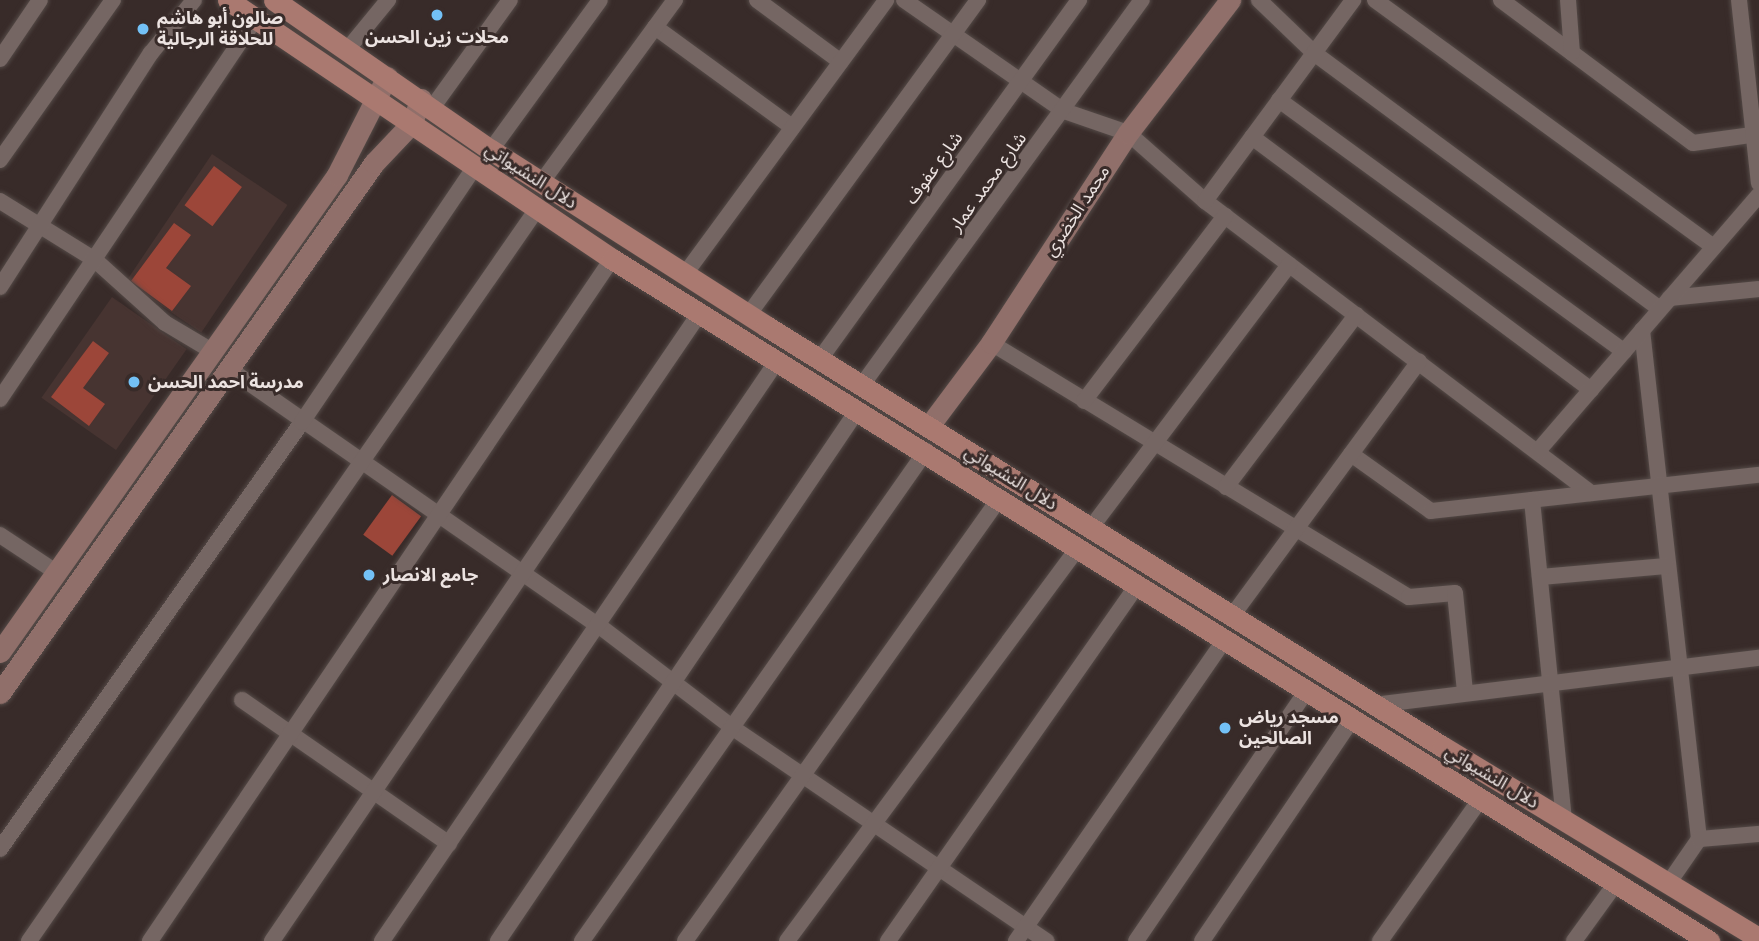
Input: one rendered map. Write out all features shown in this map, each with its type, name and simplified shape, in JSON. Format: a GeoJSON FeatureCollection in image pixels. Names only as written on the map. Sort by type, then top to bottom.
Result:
{"type":"FeatureCollection","features":[{"type":"Feature","properties":{"kind":"main road","name":"دلال النشيواتي"},"geometry":{"type":"LineString","coordinates":[[228,0],[376,97],[473,170],[612,259],[921,448],[1136,587],[1482,797],[1709,941]]}},
{"type":"Feature","properties":{"kind":"main road","name":"دلال النشيواتي"},"geometry":{"type":"LineString","coordinates":[[281,2],[541,183],[1090,529],[1759,938]]}},
{"type":"Feature","properties":{"kind":"main road"},"geometry":{"type":"LineString","coordinates":[[921,448],[929,426]]}},
{"type":"Feature","properties":{"kind":"street"},"geometry":{"type":"LineString","coordinates":[[0,59],[40,0]]}},
{"type":"Feature","properties":{"kind":"street"},"geometry":{"type":"LineString","coordinates":[[0,160],[113,0]]}},
{"type":"Feature","properties":{"kind":"street"},"geometry":{"type":"LineString","coordinates":[[0,287],[151,53],[194,0]]}},
{"type":"Feature","properties":{"kind":"street"},"geometry":{"type":"LineString","coordinates":[[347,50],[388,0]]}},
{"type":"Feature","properties":{"kind":"street"},"geometry":{"type":"LineString","coordinates":[[0,693],[374,163],[411,124],[510,0]]}},
{"type":"Feature","properties":{"kind":"street"},"geometry":{"type":"LineString","coordinates":[[491,150],[600,0]]}},
{"type":"Feature","properties":{"kind":"street"},"geometry":{"type":"LineString","coordinates":[[541,183],[675,0]]}},
{"type":"Feature","properties":{"kind":"street"},"geometry":{"type":"LineString","coordinates":[[757,0],[841,62]]}},
{"type":"Feature","properties":{"kind":"street"},"geometry":{"type":"LineString","coordinates":[[685,274],[886,0]]}},
{"type":"Feature","properties":{"kind":"street"},"geometry":{"type":"LineString","coordinates":[[904,0],[1064,111],[1128,133],[1205,201],[1591,493]]}},
{"type":"Feature","properties":{"kind":"street"},"geometry":{"type":"LineString","coordinates":[[749,314],[978,0]]}},
{"type":"Feature","properties":{"kind":"street","name":"شارع عفوف"},"geometry":{"type":"LineString","coordinates":[[821,359],[1079,0]]}},
{"type":"Feature","properties":{"kind":"street","name":"شارع محمد عمار"},"geometry":{"type":"LineString","coordinates":[[862,385],[1064,111],[1142,0]]}},
{"type":"Feature","properties":{"kind":"street","name":"محمد الخضري"},"geometry":{"type":"LineString","coordinates":[[929,426],[990,343],[1128,133],[1230,0]]}},
{"type":"Feature","properties":{"kind":"street"},"geometry":{"type":"LineString","coordinates":[[1259,0],[1314,53],[1665,304],[1759,289]]}},
{"type":"Feature","properties":{"kind":"street"},"geometry":{"type":"LineString","coordinates":[[1205,201],[1353,0]]}},
{"type":"Feature","properties":{"kind":"street"},"geometry":{"type":"LineString","coordinates":[[1375,0],[1714,247]]}},
{"type":"Feature","properties":{"kind":"street"},"geometry":{"type":"LineString","coordinates":[[1501,0],[1693,143],[1756,135]]}},
{"type":"Feature","properties":{"kind":"street"},"geometry":{"type":"LineString","coordinates":[[1567,0],[1572,53]]}},
{"type":"Feature","properties":{"kind":"street"},"geometry":{"type":"LineString","coordinates":[[1740,0],[1759,183]]}},
{"type":"Feature","properties":{"kind":"street"},"geometry":{"type":"LineString","coordinates":[[0,399],[256,18]]}},
{"type":"Feature","properties":{"kind":"street"},"geometry":{"type":"LineString","coordinates":[[655,27],[792,127]]}},
{"type":"Feature","properties":{"kind":"street"},"geometry":{"type":"LineString","coordinates":[[0,652],[337,175],[387,77]]}},
{"type":"Feature","properties":{"kind":"street"},"geometry":{"type":"LineString","coordinates":[[1279,100],[1624,352]]}},
{"type":"Feature","properties":{"kind":"street"},"geometry":{"type":"LineString","coordinates":[[1252,137],[1591,390]]}},
{"type":"Feature","properties":{"kind":"street"},"geometry":{"type":"LineString","coordinates":[[0,849],[302,422],[473,170]]}},
{"type":"Feature","properties":{"kind":"street"},"geometry":{"type":"LineString","coordinates":[[1538,451],[1759,195]]}},
{"type":"Feature","properties":{"kind":"street"},"geometry":{"type":"LineString","coordinates":[[0,201],[95,260],[165,323],[212,351]]}},
{"type":"Feature","properties":{"kind":"street"},"geometry":{"type":"LineString","coordinates":[[29,941],[537,209]]}},
{"type":"Feature","properties":{"kind":"street"},"geometry":{"type":"LineString","coordinates":[[1084,401],[1225,216]]}},
{"type":"Feature","properties":{"kind":"street"},"geometry":{"type":"LineString","coordinates":[[150,941],[612,259]]}},
{"type":"Feature","properties":{"kind":"street"},"geometry":{"type":"LineString","coordinates":[[1090,529],[1289,265]]}},
{"type":"Feature","properties":{"kind":"street"},"geometry":{"type":"LineString","coordinates":[[272,941],[699,314]]}},
{"type":"Feature","properties":{"kind":"street"},"geometry":{"type":"LineString","coordinates":[[1226,487],[1356,315]]}},
{"type":"Feature","properties":{"kind":"street"},"geometry":{"type":"LineString","coordinates":[[1642,330],[1699,839],[1668,884]]}},
{"type":"Feature","properties":{"kind":"street"},"geometry":{"type":"LineString","coordinates":[[990,343],[1409,597],[1455,593],[1465,692]]}},
{"type":"Feature","properties":{"kind":"street"},"geometry":{"type":"LineString","coordinates":[[382,941],[777,360]]}},
{"type":"Feature","properties":{"kind":"street"},"geometry":{"type":"LineString","coordinates":[[1232,616],[1419,361]]}},
{"type":"Feature","properties":{"kind":"street"},"geometry":{"type":"LineString","coordinates":[[229,369],[361,464],[598,625],[733,727],[1047,941]]}},
{"type":"Feature","properties":{"kind":"street"},"geometry":{"type":"LineString","coordinates":[[498,941],[857,411]]}},
{"type":"Feature","properties":{"kind":"street"},"geometry":{"type":"LineString","coordinates":[[582,941],[733,727],[921,448]]}},
{"type":"Feature","properties":{"kind":"street"},"geometry":{"type":"LineString","coordinates":[[1352,454],[1432,511],[1759,475]]}},
{"type":"Feature","properties":{"kind":"street"},"geometry":{"type":"LineString","coordinates":[[685,941],[999,499]]}},
{"type":"Feature","properties":{"kind":"street"},"geometry":{"type":"LineString","coordinates":[[1532,500],[1564,821]]}},
{"type":"Feature","properties":{"kind":"street"},"geometry":{"type":"LineString","coordinates":[[0,535],[57,572]]}},
{"type":"Feature","properties":{"kind":"street"},"geometry":{"type":"LineString","coordinates":[[787,941],[1077,549]]}},
{"type":"Feature","properties":{"kind":"street"},"geometry":{"type":"LineString","coordinates":[[1540,577],[1667,566]]}},
{"type":"Feature","properties":{"kind":"street"},"geometry":{"type":"LineString","coordinates":[[888,941],[1136,587]]}},
{"type":"Feature","properties":{"kind":"street"},"geometry":{"type":"LineString","coordinates":[[1016,941],[1225,639]]}},
{"type":"Feature","properties":{"kind":"street"},"geometry":{"type":"LineString","coordinates":[[1374,705],[1759,658]]}},
{"type":"Feature","properties":{"kind":"street"},"geometry":{"type":"LineString","coordinates":[[1136,941],[1307,690]]}},
{"type":"Feature","properties":{"kind":"street"},"geometry":{"type":"LineString","coordinates":[[242,700],[449,844]]}},
{"type":"Feature","properties":{"kind":"street"},"geometry":{"type":"LineString","coordinates":[[1203,941],[1353,718]]}},
{"type":"Feature","properties":{"kind":"street"},"geometry":{"type":"LineString","coordinates":[[1380,941],[1482,797]]}},
{"type":"Feature","properties":{"kind":"street"},"geometry":{"type":"LineString","coordinates":[[1699,839],[1759,834]]}},
{"type":"Feature","properties":{"kind":"street"},"geometry":{"type":"LineString","coordinates":[[1574,941],[1616,883]]}},
{"type":"Feature","properties":{"kind":"shaded area"},"geometry":{"type":"Polygon","coordinates":[[[212,154],[287,205],[201,333],[126,282],[212,154]]]}},
{"type":"Feature","properties":{"kind":"shaded area"},"geometry":{"type":"Polygon","coordinates":[[[112,297],[187,349],[116,450],[41,398],[112,297]]]}},
{"type":"Feature","properties":{"kind":"building"},"geometry":{"type":"Polygon","coordinates":[[[214,166],[242,187],[212,226],[185,205],[214,166]]]}},
{"type":"Feature","properties":{"kind":"building"},"geometry":{"type":"Polygon","coordinates":[[[174,223],[191,235],[166,268],[191,286],[172,311],[131,281],[174,223]]]}},
{"type":"Feature","properties":{"kind":"building"},"geometry":{"type":"Polygon","coordinates":[[[93,341],[109,353],[83,388],[105,404],[89,426],[51,397],[93,341]]]}},
{"type":"Feature","properties":{"kind":"building"},"geometry":{"type":"Polygon","coordinates":[[[392,495],[421,516],[392,556],[363,535],[392,495]]]}},
{"type":"Feature","properties":{"kind":"place","name":"محلات زين الحسن"},"geometry":{"type":"Point","coordinates":[437,15]}},
{"type":"Feature","properties":{"kind":"place","name":"صالون أبو هاشم للحلاقة الرجالية"},"geometry":{"type":"Point","coordinates":[143,29]}},
{"type":"Feature","properties":{"kind":"place","name":"مدرسة احمد الحسن"},"geometry":{"type":"Point","coordinates":[134,382]}},
{"type":"Feature","properties":{"kind":"place","name":"جامع الانصار"},"geometry":{"type":"Point","coordinates":[369,575]}},
{"type":"Feature","properties":{"kind":"place","name":"مسجد رياض الصالحين"},"geometry":{"type":"Point","coordinates":[1225,728]}}]}
